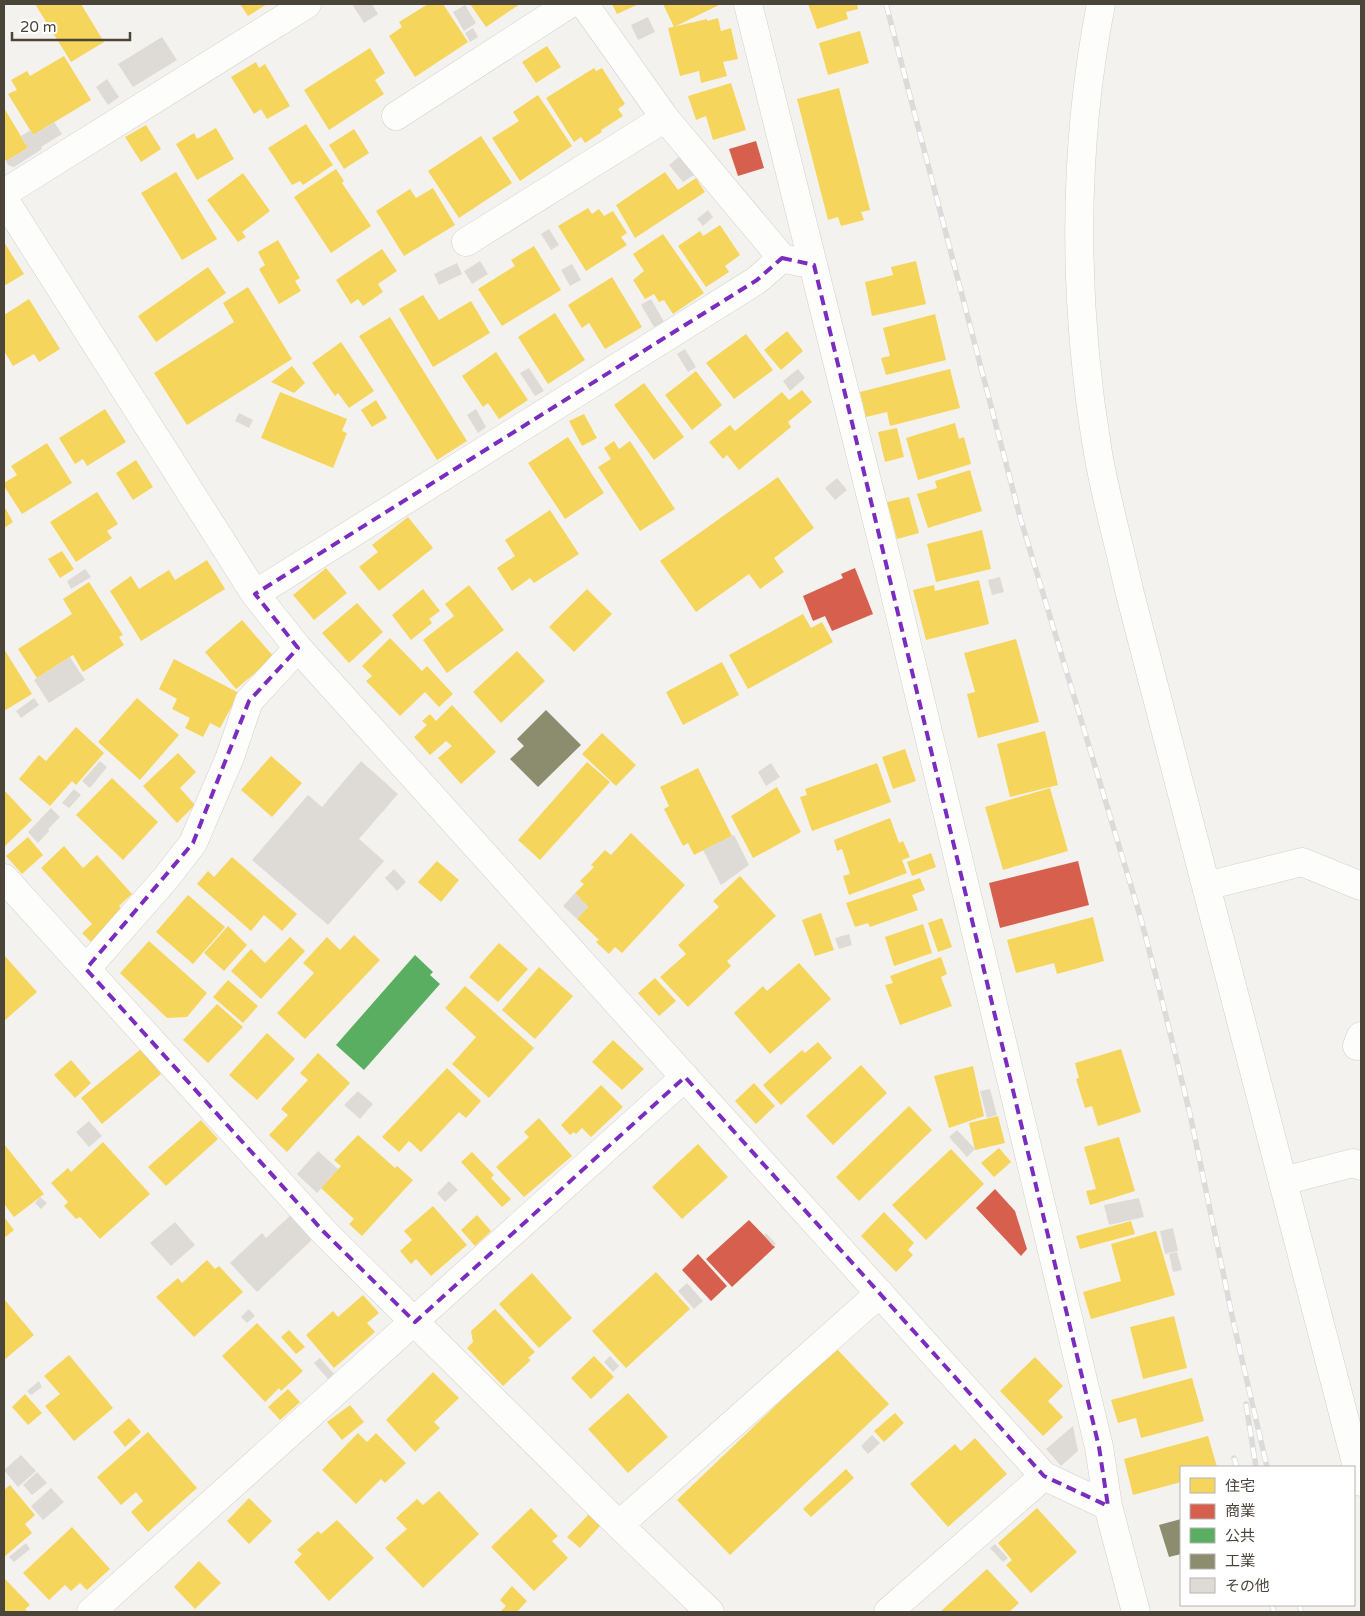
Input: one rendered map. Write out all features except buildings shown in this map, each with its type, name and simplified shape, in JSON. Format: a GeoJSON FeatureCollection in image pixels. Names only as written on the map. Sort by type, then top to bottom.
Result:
{"type":"FeatureCollection","features":[{"type":"Feature","properties":{"kind":"street"},"geometry":{"type":"LineString","coordinates":[[4,193],[307,4]]}},
{"type":"Feature","properties":{"kind":"street"},"geometry":{"type":"LineString","coordinates":[[396,116],[569,4]]}},
{"type":"Feature","properties":{"kind":"street"},"geometry":{"type":"LineString","coordinates":[[584,4],[665,118],[782,258],[814,265]]}},
{"type":"Feature","properties":{"kind":"street"},"geometry":{"type":"LineString","coordinates":[[748,4],[889,569],[1096,1437],[1108,1506],[1136,1612]]}},
{"type":"Feature","properties":{"kind":"street"},"geometry":{"type":"LineString","coordinates":[[1101,4],[1084,117],[1080,184],[1081,309],[1087,377],[1098,454],[1127,581],[1361,1482]]}},
{"type":"Feature","properties":{"kind":"street"},"geometry":{"type":"LineString","coordinates":[[466,242],[665,118]]}},
{"type":"Feature","properties":{"kind":"street"},"geometry":{"type":"LineString","coordinates":[[4,199],[255,594],[298,648],[1044,1476],[1108,1506]]}},
{"type":"Feature","properties":{"kind":"street"},"geometry":{"type":"LineString","coordinates":[[255,594],[757,280],[782,258]]}},
{"type":"Feature","properties":{"kind":"street"},"geometry":{"type":"LineString","coordinates":[[86,969],[166,878],[192,843],[230,757],[249,701],[298,648]]}},
{"type":"Feature","properties":{"kind":"street"},"geometry":{"type":"LineString","coordinates":[[1206,886],[1302,862],[1361,886]]}},
{"type":"Feature","properties":{"kind":"street"},"geometry":{"type":"LineString","coordinates":[[4,878],[322,1230],[619,1525],[710,1612]]}},
{"type":"Feature","properties":{"kind":"street"},"geometry":{"type":"LineString","coordinates":[[91,1612],[685,1077]]}},
{"type":"Feature","properties":{"kind":"street"},"geometry":{"type":"LineString","coordinates":[[1283,1180],[1353,1163],[1361,1166]]}},
{"type":"Feature","properties":{"kind":"street"},"geometry":{"type":"LineString","coordinates":[[619,1525],[880,1293]]}},
{"type":"Feature","properties":{"kind":"street"},"geometry":{"type":"LineString","coordinates":[[888,1612],[1044,1476]]}},
{"type":"Feature","properties":{"kind":"highlighted area"},"geometry":{"type":"Polygon","coordinates":[[[782,258],[814,265],[1099,1447],[1108,1506],[1044,1476],[685,1077],[415,1322],[323,1231],[86,969],[193,843],[249,701],[298,648],[255,594],[757,280],[782,258]]]}},
{"type":"Feature","properties":{"kind":"railway"},"geometry":{"type":"LineString","coordinates":[[886,4],[1020,517],[1141,919],[1159,988],[1190,1114],[1234,1325],[1267,1466]]}},
{"type":"Feature","properties":{"kind":"railway"},"geometry":{"type":"LineString","coordinates":[[1246,1404],[1256,1466]]}},
{"type":"Feature","properties":{"kind":"railway"},"geometry":{"type":"LineString","coordinates":[[1234,1458],[1237,1466]]}},
{"type":"Feature","properties":{"kind":"railway"},"geometry":{"type":"LineString","coordinates":[[1272,1606],[1274,1612]]}},
{"type":"Feature","properties":{"kind":"railway"},"geometry":{"type":"LineString","coordinates":[[1300,1606],[1301,1612]]}}]}
